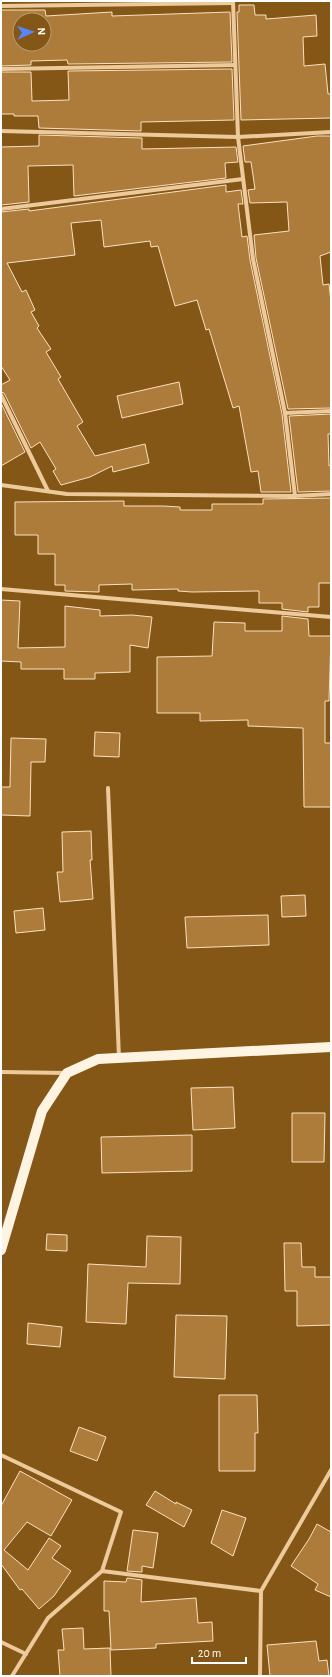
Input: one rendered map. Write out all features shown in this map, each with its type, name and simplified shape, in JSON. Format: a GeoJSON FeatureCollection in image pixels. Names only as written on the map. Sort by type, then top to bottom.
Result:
{"type":"FeatureCollection","features":[{"type":"Feature","properties":{"kind":"main road"},"geometry":{"type":"LineString","coordinates":[[1,1250],[42,1110],[67,1073],[98,1059],[331,1047]]}},
{"type":"Feature","properties":{"kind":"street"},"geometry":{"type":"LineString","coordinates":[[1,6],[233,2],[238,137],[243,179],[253,258],[285,413],[295,496]]}},
{"type":"Feature","properties":{"kind":"street"},"geometry":{"type":"LineString","coordinates":[[1,69],[235,65]]}},
{"type":"Feature","properties":{"kind":"street"},"geometry":{"type":"LineString","coordinates":[[1,132],[238,137],[331,132]]}},
{"type":"Feature","properties":{"kind":"street"},"geometry":{"type":"LineString","coordinates":[[1,209],[243,179]]}},
{"type":"Feature","properties":{"kind":"street"},"geometry":{"type":"LineString","coordinates":[[1,395],[48,491]]}},
{"type":"Feature","properties":{"kind":"street"},"geometry":{"type":"LineString","coordinates":[[285,413],[331,411]]}},
{"type":"Feature","properties":{"kind":"street"},"geometry":{"type":"LineString","coordinates":[[1,485],[67,494],[295,496],[331,494]]}},
{"type":"Feature","properties":{"kind":"street"},"geometry":{"type":"LineString","coordinates":[[1,589],[331,617]]}},
{"type":"Feature","properties":{"kind":"street"},"geometry":{"type":"LineString","coordinates":[[108,788],[119,1058]]}},
{"type":"Feature","properties":{"kind":"street"},"geometry":{"type":"LineString","coordinates":[[1,1072],[67,1073]]}},
{"type":"Feature","properties":{"kind":"street"},"geometry":{"type":"LineString","coordinates":[[1,1455],[120,1512],[102,1571],[48,1618],[12,1676]]}},
{"type":"Feature","properties":{"kind":"street"},"geometry":{"type":"LineString","coordinates":[[260,1676],[261,1591],[331,1470]]}},
{"type":"Feature","properties":{"kind":"street"},"geometry":{"type":"LineString","coordinates":[[102,1571],[261,1591]]}},
{"type":"Feature","properties":{"kind":"street"},"geometry":{"type":"LineString","coordinates":[[1,1642],[26,1654]]}},
{"type":"Feature","properties":{"kind":"building"},"geometry":{"type":"Polygon","coordinates":[[[239,5],[254,5],[255,15],[266,15],[266,19],[316,15],[317,36],[303,37],[304,66],[325,64],[328,94],[331,94],[331,118],[241,120],[237,12],[239,12],[239,5]]]}},
{"type":"Feature","properties":{"kind":"building"},"geometry":{"type":"Polygon","coordinates":[[[1,10],[45,10],[45,12],[12,12],[12,52],[52,52],[52,16],[112,12],[112,16],[230,12],[232,62],[68,64],[67,60],[31,61],[31,65],[1,66],[1,10]]]}},
{"type":"Feature","properties":{"kind":"building"},"geometry":{"type":"Polygon","coordinates":[[[232,69],[234,120],[141,122],[141,131],[39,128],[38,116],[14,116],[14,114],[1,114],[1,72],[31,72],[32,101],[69,100],[68,71],[232,69]]]}},
{"type":"Feature","properties":{"kind":"building"},"geometry":{"type":"Polygon","coordinates":[[[39,135],[142,138],[142,149],[236,147],[238,162],[225,163],[226,178],[74,196],[73,165],[28,166],[29,202],[1,205],[1,147],[39,146],[39,135]]]}},
{"type":"Feature","properties":{"kind":"building"},"geometry":{"type":"Polygon","coordinates":[[[317,136],[331,136],[331,252],[320,256],[323,285],[329,284],[331,302],[331,408],[288,409],[256,258],[254,235],[289,231],[287,202],[250,203],[248,190],[255,189],[251,162],[245,162],[243,146],[317,136]]]}},
{"type":"Feature","properties":{"kind":"building"},"geometry":{"type":"Polygon","coordinates":[[[226,185],[226,192],[241,190],[243,204],[238,204],[242,237],[247,236],[250,260],[282,414],[291,492],[261,492],[258,471],[251,472],[239,406],[233,408],[209,329],[206,330],[197,300],[175,306],[158,246],[151,247],[150,241],[104,247],[101,220],[71,223],[75,255],[7,263],[22,292],[26,290],[35,310],[31,312],[39,326],[37,328],[51,349],[46,352],[61,377],[58,379],[83,422],[77,426],[95,456],[145,444],[149,463],[113,472],[112,466],[90,477],[61,485],[53,471],[56,469],[40,442],[31,448],[4,393],[1,392],[1,385],[10,380],[1,366],[1,212],[29,209],[29,211],[226,185]]]}},
{"type":"Feature","properties":{"kind":"building"},"geometry":{"type":"Polygon","coordinates":[[[179,382],[183,404],[122,418],[117,396],[179,382]]]}},
{"type":"Feature","properties":{"kind":"building"},"geometry":{"type":"Polygon","coordinates":[[[1,403],[25,452],[1,466],[1,403]]]}},
{"type":"Feature","properties":{"kind":"building"},"geometry":{"type":"Polygon","coordinates":[[[331,414],[331,434],[328,434],[329,466],[331,465],[331,491],[298,492],[289,416],[331,414]]]}},
{"type":"Feature","properties":{"kind":"building"},"geometry":{"type":"Polygon","coordinates":[[[331,498],[331,583],[319,583],[319,607],[308,607],[308,612],[282,609],[282,603],[259,603],[259,591],[192,592],[178,591],[178,589],[132,590],[132,584],[99,585],[99,592],[65,591],[65,585],[55,585],[55,554],[38,554],[38,535],[15,535],[15,502],[124,501],[124,506],[163,506],[180,507],[180,510],[212,510],[212,504],[263,504],[263,499],[331,498]]]}},
{"type":"Feature","properties":{"kind":"building"},"geometry":{"type":"Polygon","coordinates":[[[1,600],[20,601],[18,648],[65,647],[65,606],[100,610],[100,616],[132,615],[152,617],[148,648],[130,645],[130,672],[95,673],[95,679],[64,679],[64,669],[21,669],[21,662],[1,661],[1,600]]]}},
{"type":"Feature","properties":{"kind":"building"},"geometry":{"type":"Polygon","coordinates":[[[282,616],[308,619],[309,636],[331,636],[329,701],[325,701],[325,743],[331,743],[331,807],[304,807],[303,728],[248,726],[248,720],[200,721],[200,713],[157,713],[157,657],[212,656],[214,622],[245,623],[245,631],[282,631],[282,616]]]}},
{"type":"Feature","properties":{"kind":"building"},"geometry":{"type":"Polygon","coordinates":[[[95,732],[120,733],[119,757],[94,756],[95,732]]]}},
{"type":"Feature","properties":{"kind":"building"},"geometry":{"type":"Polygon","coordinates":[[[11,738],[46,739],[45,762],[31,762],[30,816],[1,815],[1,787],[10,787],[11,738]]]}},
{"type":"Feature","properties":{"kind":"building"},"geometry":{"type":"Polygon","coordinates":[[[91,831],[92,860],[90,860],[93,899],[60,902],[57,872],[63,872],[62,832],[91,831]]]}},
{"type":"Feature","properties":{"kind":"building"},"geometry":{"type":"Polygon","coordinates":[[[305,895],[306,916],[282,917],[281,896],[305,895]]]}},
{"type":"Feature","properties":{"kind":"building"},"geometry":{"type":"Polygon","coordinates":[[[43,908],[45,930],[16,933],[14,911],[43,908]]]}},
{"type":"Feature","properties":{"kind":"building"},"geometry":{"type":"Polygon","coordinates":[[[268,915],[269,945],[187,948],[185,917],[268,915]]]}},
{"type":"Feature","properties":{"kind":"building"},"geometry":{"type":"Polygon","coordinates":[[[233,1087],[235,1128],[193,1130],[191,1088],[233,1087]]]}},
{"type":"Feature","properties":{"kind":"building"},"geometry":{"type":"Polygon","coordinates":[[[292,1113],[325,1113],[324,1162],[292,1162],[292,1113]]]}},
{"type":"Feature","properties":{"kind":"building"},"geometry":{"type":"Polygon","coordinates":[[[192,1135],[192,1171],[102,1173],[101,1137],[192,1135]]]}},
{"type":"Feature","properties":{"kind":"building"},"geometry":{"type":"Polygon","coordinates":[[[47,1234],[67,1235],[67,1251],[46,1250],[47,1234]]]}},
{"type":"Feature","properties":{"kind":"building"},"geometry":{"type":"Polygon","coordinates":[[[147,1236],[181,1237],[180,1284],[128,1283],[126,1324],[86,1322],[88,1264],[146,1267],[147,1236]]]}},
{"type":"Feature","properties":{"kind":"building"},"geometry":{"type":"Polygon","coordinates":[[[284,1243],[301,1243],[302,1267],[315,1267],[315,1277],[331,1277],[331,1325],[297,1326],[297,1291],[285,1291],[284,1243]]]}},
{"type":"Feature","properties":{"kind":"building"},"geometry":{"type":"Polygon","coordinates":[[[176,1315],[227,1316],[225,1379],[174,1377],[176,1315]]]}},
{"type":"Feature","properties":{"kind":"building"},"geometry":{"type":"Polygon","coordinates":[[[28,1323],[62,1327],[60,1347],[27,1344],[28,1323]]]}},
{"type":"Feature","properties":{"kind":"building"},"geometry":{"type":"Polygon","coordinates":[[[219,1395],[257,1395],[258,1433],[255,1433],[255,1471],[219,1471],[219,1395]]]}},
{"type":"Feature","properties":{"kind":"building"},"geometry":{"type":"Polygon","coordinates":[[[79,1427],[106,1437],[97,1461],[70,1451],[79,1427]]]}},
{"type":"Feature","properties":{"kind":"building"},"geometry":{"type":"Polygon","coordinates":[[[20,1471],[72,1500],[51,1536],[27,1522],[4,1550],[28,1570],[49,1538],[61,1546],[52,1558],[71,1571],[54,1596],[39,1609],[22,1589],[20,1590],[1,1564],[1,1506],[20,1471]]]}},
{"type":"Feature","properties":{"kind":"building"},"geometry":{"type":"Polygon","coordinates":[[[155,1491],[176,1504],[176,1502],[192,1510],[184,1527],[146,1505],[155,1491]]]}},
{"type":"Feature","properties":{"kind":"building"},"geometry":{"type":"Polygon","coordinates":[[[222,1510],[246,1518],[233,1556],[211,1543],[222,1510]]]}},
{"type":"Feature","properties":{"kind":"building"},"geometry":{"type":"Polygon","coordinates":[[[317,1524],[331,1532],[331,1597],[315,1590],[318,1584],[291,1566],[317,1524]]]}},
{"type":"Feature","properties":{"kind":"building"},"geometry":{"type":"Polygon","coordinates":[[[133,1530],[158,1533],[153,1568],[142,1566],[142,1572],[127,1571],[133,1530]]]}},
{"type":"Feature","properties":{"kind":"building"},"geometry":{"type":"Polygon","coordinates":[[[127,1578],[142,1580],[141,1602],[196,1598],[198,1623],[212,1622],[213,1641],[156,1644],[156,1648],[111,1650],[109,1611],[104,1611],[104,1581],[126,1582],[127,1578]]]}},
{"type":"Feature","properties":{"kind":"building"},"geometry":{"type":"Polygon","coordinates":[[[83,1628],[84,1649],[110,1648],[111,1676],[60,1676],[58,1650],[64,1650],[62,1629],[83,1628]]]}},
{"type":"Feature","properties":{"kind":"building"},"geometry":{"type":"Polygon","coordinates":[[[316,1641],[319,1661],[327,1660],[329,1676],[270,1676],[267,1645],[316,1641]]]}}]}
